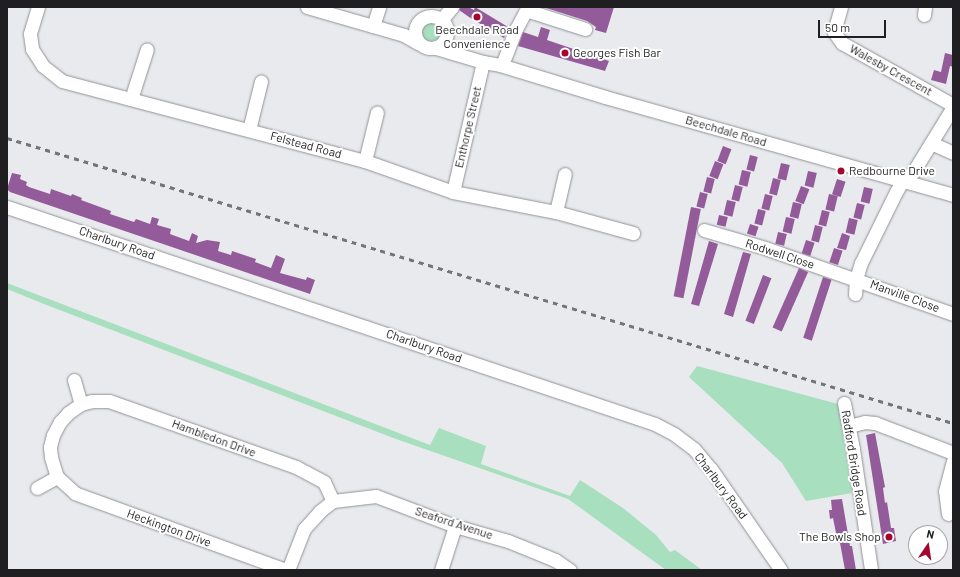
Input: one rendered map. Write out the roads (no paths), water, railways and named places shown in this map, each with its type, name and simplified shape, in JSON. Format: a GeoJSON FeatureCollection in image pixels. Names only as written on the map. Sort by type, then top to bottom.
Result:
{"type":"FeatureCollection","features":[{"type":"Feature","properties":{"kind":"street","name":"Felstead Road"},"geometry":{"type":"LineString","coordinates":[[38,7],[30,34],[32,49],[43,66],[62,81],[365,161],[453,192],[556,212],[633,233]]}},
{"type":"Feature","properties":{"kind":"street"},"geometry":{"type":"LineString","coordinates":[[307,7],[412,37],[426,48],[441,44],[448,31],[442,19],[423,12],[412,37]]}},
{"type":"Feature","properties":{"kind":"street"},"geometry":{"type":"LineString","coordinates":[[372,26],[379,7]]}},
{"type":"Feature","properties":{"kind":"street"},"geometry":{"type":"LineString","coordinates":[[442,19],[452,7]]}},
{"type":"Feature","properties":{"kind":"street","name":"Walesby Crescent"},"geometry":{"type":"LineString","coordinates":[[841,7],[834,32],[842,43],[953,106]]}},
{"type":"Feature","properties":{"kind":"street"},"geometry":{"type":"LineString","coordinates":[[501,65],[524,12],[529,11],[585,29]]}},
{"type":"Feature","properties":{"kind":"street","name":"Beechdale Road"},"geometry":{"type":"LineString","coordinates":[[441,44],[483,62],[501,65],[605,97],[953,195]]}},
{"type":"Feature","properties":{"kind":"street","name":"Beechdale Road"},"geometry":{"type":"LineString","coordinates":[[441,44],[453,46],[485,56],[501,65]]}},
{"type":"Feature","properties":{"kind":"street"},"geometry":{"type":"LineString","coordinates":[[131,99],[147,48]]}},
{"type":"Feature","properties":{"kind":"street","name":"Enthorpe Street"},"geometry":{"type":"LineString","coordinates":[[453,192],[483,62]]}},
{"type":"Feature","properties":{"kind":"street"},"geometry":{"type":"LineString","coordinates":[[249,130],[261,81]]}},
{"type":"Feature","properties":{"kind":"street"},"geometry":{"type":"LineString","coordinates":[[855,294],[856,279],[861,263],[902,181],[913,172],[953,106]]}},
{"type":"Feature","properties":{"kind":"street"},"geometry":{"type":"LineString","coordinates":[[365,161],[377,112]]}},
{"type":"Feature","properties":{"kind":"street"},"geometry":{"type":"LineString","coordinates":[[931,143],[953,152]]}},
{"type":"Feature","properties":{"kind":"street"},"geometry":{"type":"LineString","coordinates":[[556,212],[565,174]]}},
{"type":"Feature","properties":{"kind":"street","name":"Charlbury Road"},"geometry":{"type":"LineString","coordinates":[[7,207],[655,424],[674,434],[694,449],[711,469],[781,570]]}},
{"type":"Feature","properties":{"kind":"street","name":"Rodwell Close"},"geometry":{"type":"LineString","coordinates":[[704,230],[765,248],[856,279]]}},
{"type":"Feature","properties":{"kind":"street","name":"Manville Close"},"geometry":{"type":"LineString","coordinates":[[856,279],[953,314]]}},
{"type":"Feature","properties":{"kind":"street"},"geometry":{"type":"LineString","coordinates":[[74,380],[82,404]]}},
{"type":"Feature","properties":{"kind":"street","name":"Hambledon Drive"},"geometry":{"type":"LineString","coordinates":[[57,477],[51,457],[50,447],[52,435],[60,422],[68,413],[82,404],[92,401],[109,401],[296,468],[324,482],[333,501]]}},
{"type":"Feature","properties":{"kind":"street","name":"Radford Bridge Road"},"geometry":{"type":"LineString","coordinates":[[844,403],[849,426],[870,570]]}},
{"type":"Feature","properties":{"kind":"street"},"geometry":{"type":"LineString","coordinates":[[849,426],[864,422],[875,423],[953,453]]}},
{"type":"Feature","properties":{"kind":"street"},"geometry":{"type":"LineString","coordinates":[[948,514],[945,492],[953,460]]}},
{"type":"Feature","properties":{"kind":"street"},"geometry":{"type":"LineString","coordinates":[[36,488],[57,477]]}},
{"type":"Feature","properties":{"kind":"street","name":"Heckington Drive"},"geometry":{"type":"LineString","coordinates":[[57,477],[66,486],[80,496],[287,570]]}},
{"type":"Feature","properties":{"kind":"street","name":"Seaford Avenue"},"geometry":{"type":"LineString","coordinates":[[333,501],[376,496],[455,526],[508,541],[554,565],[570,570]]}},
{"type":"Feature","properties":{"kind":"street"},"geometry":{"type":"LineString","coordinates":[[287,570],[304,529],[320,511],[333,501]]}},
{"type":"Feature","properties":{"kind":"street"},"geometry":{"type":"LineString","coordinates":[[441,570],[455,526]]}},
{"type":"Feature","properties":{"kind":"railway"},"geometry":{"type":"LineString","coordinates":[[7,138],[953,423]]}},
{"type":"Feature","properties":{"kind":"place","name":"Beechdale Road Convenience"},"geometry":{"type":"Point","coordinates":[477,17]}},
{"type":"Feature","properties":{"kind":"place","name":"Georges Fish Bar"},"geometry":{"type":"Point","coordinates":[565,53]}},
{"type":"Feature","properties":{"kind":"place","name":"Redbourne Drive"},"geometry":{"type":"Point","coordinates":[841,171]}},
{"type":"Feature","properties":{"kind":"place","name":"The Bowls Shop"},"geometry":{"type":"Point","coordinates":[889,537]}}]}
